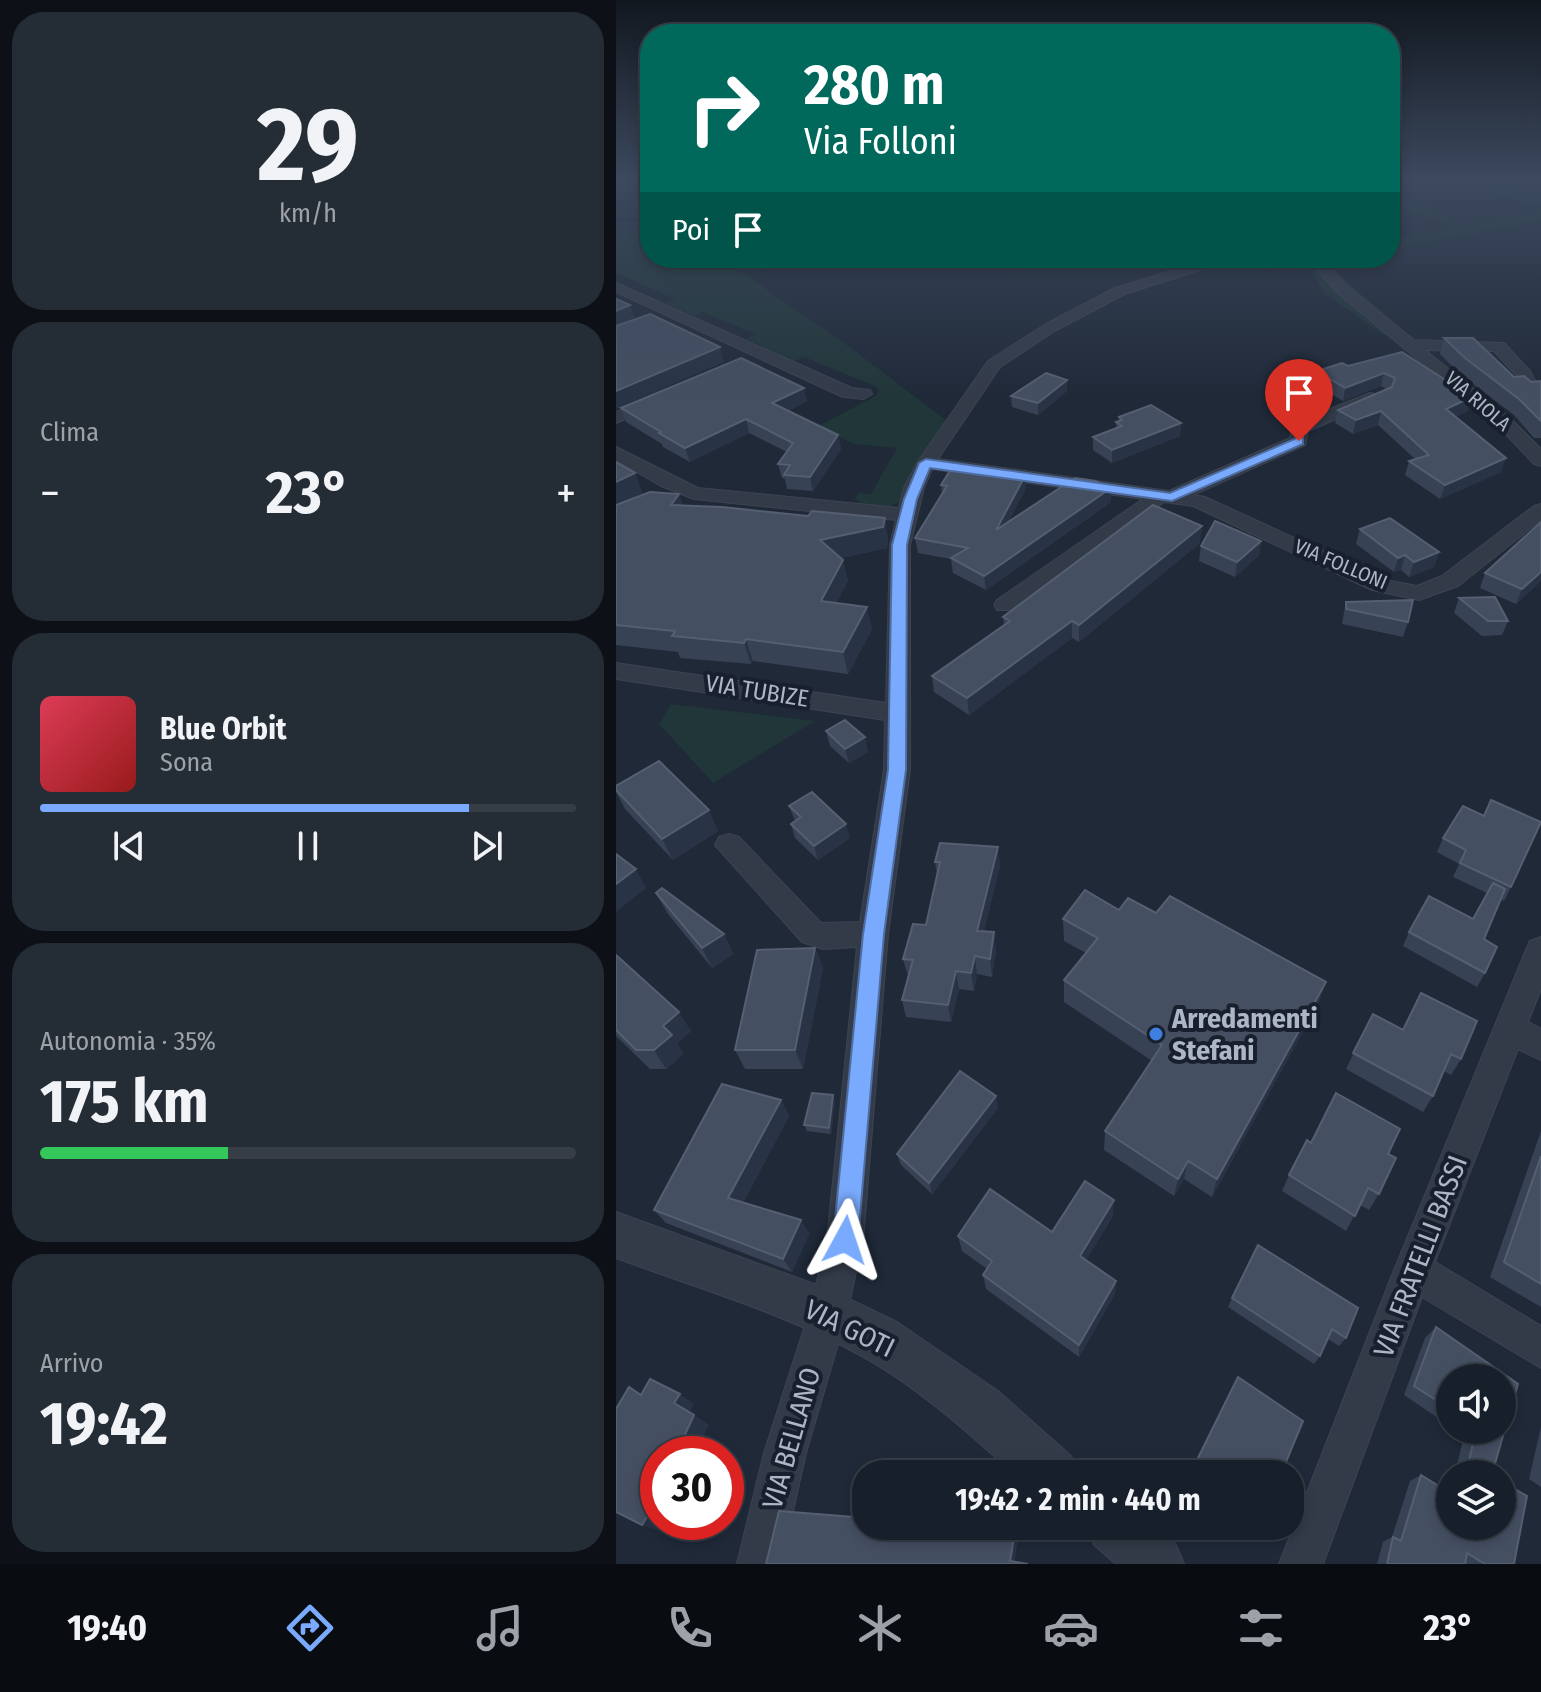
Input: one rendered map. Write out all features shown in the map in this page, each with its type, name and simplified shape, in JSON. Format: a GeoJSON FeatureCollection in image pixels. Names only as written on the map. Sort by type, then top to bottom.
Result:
{"type":"FeatureCollection","features":[{"type":"Feature","properties":{"kind":"street","name":"VIA BELLANO"},"geometry":{"type":"LineString","coordinates":[[759,1564],[785,1453],[828,1313],[845,1240],[873,934],[897,770],[900,545],[906,515],[926,463],[994,364],[1051,327],[1120,291],[1197,268]]}},
{"type":"Feature","properties":{"kind":"street","name":"VIA RIOLA"},"geometry":{"type":"LineString","coordinates":[[1322,268],[1344,291],[1507,425],[1541,460]]}},
{"type":"Feature","properties":{"kind":"street"},"geometry":{"type":"LineString","coordinates":[[616,287],[666,316],[755,357],[849,393],[864,394]]}},
{"type":"Feature","properties":{"kind":"street","name":"VIA RIOLA"},"geometry":{"type":"LineString","coordinates":[[1412,345],[1482,343],[1498,346],[1524,374],[1532,390]]}},
{"type":"Feature","properties":{"kind":"street"},"geometry":{"type":"LineString","coordinates":[[616,418],[674,392]]}},
{"type":"Feature","properties":{"kind":"street"},"geometry":{"type":"LineString","coordinates":[[1005,605],[1166,496],[1299,441],[1299,428],[1382,394]]}},
{"type":"Feature","properties":{"kind":"street"},"geometry":{"type":"LineString","coordinates":[[616,452],[694,493],[906,515]]}},
{"type":"Feature","properties":{"kind":"street","name":"VIA FOLLONI"},"geometry":{"type":"LineString","coordinates":[[926,463],[1198,501],[1380,585],[1419,593],[1450,581],[1541,510]]}},
{"type":"Feature","properties":{"kind":"street","name":"VIA TUBIZE"},"geometry":{"type":"LineString","coordinates":[[616,671],[898,713]]}},
{"type":"Feature","properties":{"kind":"street"},"geometry":{"type":"LineString","coordinates":[[729,845],[812,933],[823,936],[873,934]]}},
{"type":"Feature","properties":{"kind":"street","name":"VIA FRATELLI BASSI"},"geometry":{"type":"LineString","coordinates":[[1301,1564],[1413,1270],[1525,1037],[1541,950]]}},
{"type":"Feature","properties":{"kind":"street","name":"VIA GOTI"},"geometry":{"type":"LineString","coordinates":[[616,1235],[828,1313],[880,1339],[1011,1434],[1038,1460]]}},
{"type":"Feature","properties":{"kind":"street"},"geometry":{"type":"LineString","coordinates":[[1413,1270],[1541,1348]]}},
{"type":"Feature","properties":{"kind":"street"},"geometry":{"type":"LineString","coordinates":[[1129,1540],[1157,1564]]}},
{"type":"Feature","properties":{"kind":"green space"},"geometry":{"type":"Polygon","coordinates":[[[616,253],[640,253],[640,268],[735,268],[851,348],[947,421],[923,452],[900,502],[877,507],[855,499],[858,493],[871,494],[897,448],[854,444],[818,426],[876,396],[879,391],[877,387],[804,357],[794,361],[746,339],[755,334],[703,312],[694,316],[666,303],[675,299],[616,273],[616,253]]]}},
{"type":"Feature","properties":{"kind":"green space"},"geometry":{"type":"Polygon","coordinates":[[[1309,268],[1330,268],[1391,319],[1400,330],[1395,340],[1379,332],[1326,294],[1309,268]]]}},
{"type":"Feature","properties":{"kind":"green space"},"geometry":{"type":"Polygon","coordinates":[[[671,704],[815,721],[713,783],[659,724],[671,704]]]}},
{"type":"Feature","properties":{"kind":"building"},"geometry":{"type":"Polygon","coordinates":[[[616,299],[630,305],[616,311],[616,299]]]}},
{"type":"Feature","properties":{"kind":"building"},"geometry":{"type":"Polygon","coordinates":[[[650,314],[720,347],[616,391],[616,326],[650,314]]]}},
{"type":"Feature","properties":{"kind":"building"},"geometry":{"type":"Polygon","coordinates":[[[1444,338],[1473,338],[1514,377],[1524,376],[1531,382],[1541,381],[1541,421],[1519,399],[1444,338]]]}},
{"type":"Feature","properties":{"kind":"building"},"geometry":{"type":"Polygon","coordinates":[[[1402,352],[1472,397],[1446,409],[1506,458],[1445,485],[1409,461],[1429,455],[1381,411],[1356,420],[1338,410],[1392,387],[1395,378],[1384,373],[1345,388],[1317,371],[1402,352]]]}},
{"type":"Feature","properties":{"kind":"building"},"geometry":{"type":"Polygon","coordinates":[[[741,358],[804,388],[772,403],[838,435],[810,477],[784,475],[790,465],[778,464],[793,443],[746,419],[685,448],[621,408],[741,358]]]}},
{"type":"Feature","properties":{"kind":"building"},"geometry":{"type":"Polygon","coordinates":[[[1046,373],[1067,380],[1038,403],[1011,396],[1046,373]]]}},
{"type":"Feature","properties":{"kind":"building"},"geometry":{"type":"Polygon","coordinates":[[[1151,405],[1181,423],[1112,450],[1093,437],[1122,426],[1116,422],[1122,420],[1119,417],[1151,405]]]}},
{"type":"Feature","properties":{"kind":"building"},"geometry":{"type":"Polygon","coordinates":[[[616,462],[635,473],[616,482],[616,462]]]}},
{"type":"Feature","properties":{"kind":"building"},"geometry":{"type":"Polygon","coordinates":[[[954,464],[1026,474],[996,530],[1075,478],[1095,481],[1111,488],[984,576],[951,558],[968,548],[915,538],[947,486],[941,485],[954,464]]]}},
{"type":"Feature","properties":{"kind":"building"},"geometry":{"type":"Polygon","coordinates":[[[650,492],[679,494],[671,505],[808,516],[812,511],[885,518],[883,527],[820,540],[843,560],[821,601],[867,607],[843,652],[746,639],[744,643],[672,636],[675,631],[616,625],[616,505],[650,492]]]}},
{"type":"Feature","properties":{"kind":"building"},"geometry":{"type":"Polygon","coordinates":[[[1153,505],[1202,526],[1079,625],[1072,621],[967,698],[932,676],[1010,621],[1003,617],[1153,505]]]}},
{"type":"Feature","properties":{"kind":"building"},"geometry":{"type":"Polygon","coordinates":[[[1390,518],[1439,552],[1414,562],[1405,555],[1398,558],[1360,529],[1390,518]]]}},
{"type":"Feature","properties":{"kind":"building"},"geometry":{"type":"Polygon","coordinates":[[[1215,521],[1261,541],[1237,562],[1201,546],[1215,521]]]}},
{"type":"Feature","properties":{"kind":"building"},"geometry":{"type":"Polygon","coordinates":[[[1541,522],[1541,572],[1522,589],[1485,573],[1541,522]]]}},
{"type":"Feature","properties":{"kind":"building"},"geometry":{"type":"Polygon","coordinates":[[[1495,597],[1508,621],[1488,621],[1459,598],[1495,597]]]}},
{"type":"Feature","properties":{"kind":"building"},"geometry":{"type":"Polygon","coordinates":[[[1413,600],[1408,622],[1346,609],[1346,602],[1413,600]]]}},
{"type":"Feature","properties":{"kind":"building"},"geometry":{"type":"Polygon","coordinates":[[[845,720],[865,737],[845,749],[826,731],[845,720]]]}},
{"type":"Feature","properties":{"kind":"building"},"geometry":{"type":"Polygon","coordinates":[[[659,761],[709,810],[662,839],[616,790],[616,786],[659,761]]]}},
{"type":"Feature","properties":{"kind":"building"},"geometry":{"type":"Polygon","coordinates":[[[812,792],[846,824],[814,846],[791,824],[801,817],[789,806],[812,792]]]}},
{"type":"Feature","properties":{"kind":"building"},"geometry":{"type":"Polygon","coordinates":[[[1491,800],[1541,822],[1511,887],[1460,863],[1466,850],[1443,838],[1463,806],[1484,816],[1491,800]]]}},
{"type":"Feature","properties":{"kind":"building"},"geometry":{"type":"Polygon","coordinates":[[[940,843],[998,847],[977,931],[994,932],[990,959],[975,956],[971,973],[956,971],[948,1005],[902,1000],[913,960],[903,959],[913,924],[926,925],[940,862],[935,862],[940,843]]]}},
{"type":"Feature","properties":{"kind":"building"},"geometry":{"type":"Polygon","coordinates":[[[616,854],[636,869],[616,884],[616,854]]]}},
{"type":"Feature","properties":{"kind":"building"},"geometry":{"type":"Polygon","coordinates":[[[1493,883],[1505,889],[1484,939],[1497,947],[1485,973],[1409,932],[1429,896],[1473,919],[1493,883]]]}},
{"type":"Feature","properties":{"kind":"building"},"geometry":{"type":"Polygon","coordinates":[[[662,888],[724,934],[702,948],[656,893],[662,888]]]}},
{"type":"Feature","properties":{"kind":"building"},"geometry":{"type":"Polygon","coordinates":[[[1085,890],[1119,910],[1128,898],[1156,913],[1170,896],[1326,982],[1217,1179],[1188,1161],[1178,1179],[1105,1131],[1162,1045],[1064,980],[1098,938],[1063,919],[1085,890]]]}},
{"type":"Feature","properties":{"kind":"building"},"geometry":{"type":"Polygon","coordinates":[[[815,948],[795,1050],[735,1050],[757,950],[815,948]]]}},
{"type":"Feature","properties":{"kind":"building"},"geometry":{"type":"Polygon","coordinates":[[[616,955],[679,1012],[663,1026],[672,1035],[654,1050],[636,1050],[616,1030],[616,955]]]}},
{"type":"Feature","properties":{"kind":"building"},"geometry":{"type":"Polygon","coordinates":[[[1421,993],[1477,1021],[1461,1059],[1451,1054],[1433,1096],[1353,1053],[1373,1014],[1403,1030],[1421,993]]]}},
{"type":"Feature","properties":{"kind":"building"},"geometry":{"type":"Polygon","coordinates":[[[960,1071],[996,1096],[929,1183],[897,1154],[960,1071]]]}},
{"type":"Feature","properties":{"kind":"building"},"geometry":{"type":"Polygon","coordinates":[[[722,1084],[781,1100],[728,1198],[801,1220],[783,1259],[654,1210],[722,1084]]]}},
{"type":"Feature","properties":{"kind":"building"},"geometry":{"type":"Polygon","coordinates":[[[812,1093],[833,1095],[829,1128],[804,1125],[812,1093]]]}},
{"type":"Feature","properties":{"kind":"building"},"geometry":{"type":"Polygon","coordinates":[[[1336,1093],[1400,1129],[1388,1154],[1396,1158],[1379,1194],[1368,1188],[1355,1216],[1289,1175],[1307,1140],[1311,1143],[1336,1093]]]}},
{"type":"Feature","properties":{"kind":"building"},"geometry":{"type":"Polygon","coordinates":[[[1541,1156],[1541,1284],[1504,1262],[1541,1156]]]}},
{"type":"Feature","properties":{"kind":"building"},"geometry":{"type":"Polygon","coordinates":[[[1085,1181],[1114,1200],[1080,1256],[1116,1281],[1079,1345],[983,1275],[992,1261],[958,1236],[990,1189],[1052,1232],[1085,1181]]]}},
{"type":"Feature","properties":{"kind":"building"},"geometry":{"type":"Polygon","coordinates":[[[1258,1245],[1358,1308],[1346,1338],[1332,1329],[1320,1356],[1232,1298],[1258,1245]]]}},
{"type":"Feature","properties":{"kind":"building"},"geometry":{"type":"Polygon","coordinates":[[[1436,1327],[1489,1364],[1436,1364],[1436,1400],[1414,1386],[1436,1327]]]}},
{"type":"Feature","properties":{"kind":"building"},"geometry":{"type":"Polygon","coordinates":[[[1238,1377],[1303,1421],[1287,1460],[1197,1460],[1238,1377]]]}},
{"type":"Feature","properties":{"kind":"building"},"geometry":{"type":"Polygon","coordinates":[[[650,1379],[680,1394],[674,1403],[694,1415],[684,1436],[640,1436],[640,1524],[616,1512],[616,1409],[629,1387],[641,1395],[650,1379]]]}},
{"type":"Feature","properties":{"kind":"building"},"geometry":{"type":"Polygon","coordinates":[[[1473,1444],[1501,1444],[1496,1460],[1469,1460],[1473,1444]]]}},
{"type":"Feature","properties":{"kind":"building"},"geometry":{"type":"Polygon","coordinates":[[[1421,1475],[1436,1484],[1436,1540],[1516,1540],[1516,1490],[1527,1496],[1514,1564],[1485,1564],[1467,1553],[1465,1564],[1387,1564],[1393,1537],[1401,1541],[1421,1475]]]}},
{"type":"Feature","properties":{"kind":"building"},"geometry":{"type":"Polygon","coordinates":[[[779,1511],[852,1517],[852,1540],[1014,1540],[1010,1561],[1028,1564],[766,1564],[779,1511]]]}},
{"type":"Feature","properties":{"kind":"place","name":"Arredamenti Stefani"},"geometry":{"type":"Point","coordinates":[1156,1034]}},
{"type":"Feature","properties":{"kind":"route"},"geometry":{"type":"LineString","coordinates":[[845,1240],[873,934],[897,770],[900,545],[910,499],[926,463],[1172,497],[1299,441]]}}]}
